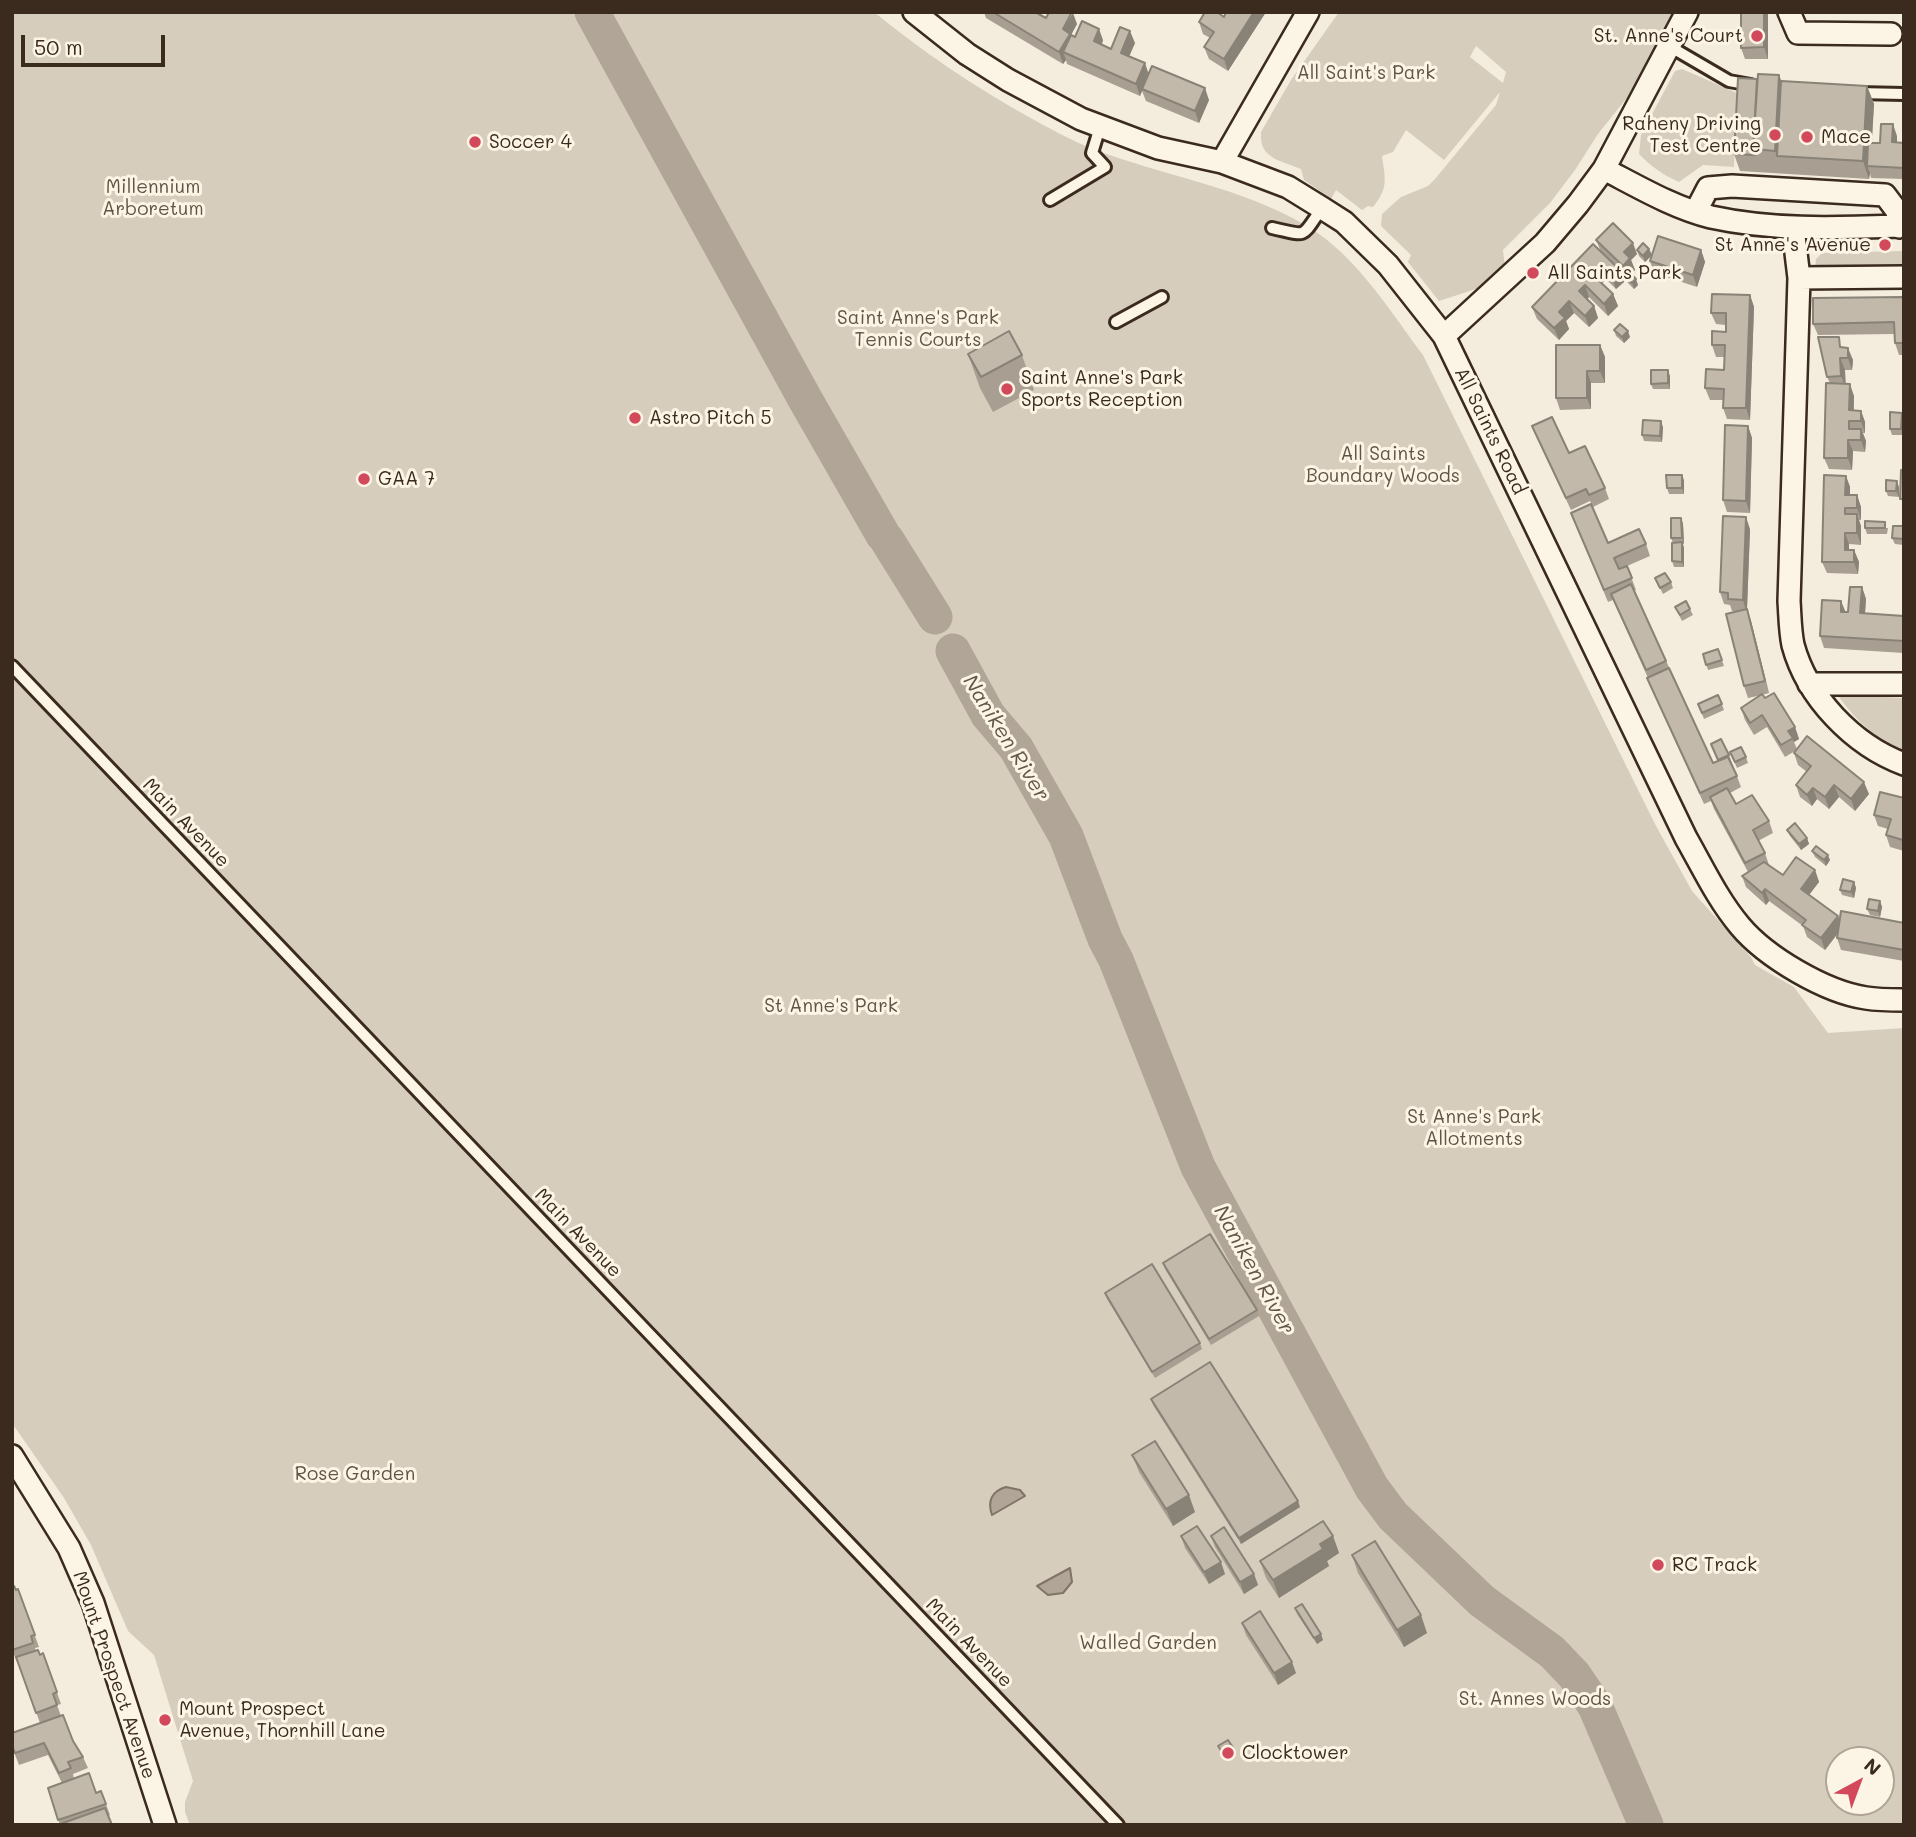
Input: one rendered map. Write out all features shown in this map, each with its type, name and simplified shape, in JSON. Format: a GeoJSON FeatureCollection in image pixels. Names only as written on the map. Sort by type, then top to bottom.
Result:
{"type":"FeatureCollection","features":[{"type":"Feature","properties":{"kind":"street","name":"All Saints Road"},"geometry":{"type":"LineString","coordinates":[[914,12],[967,54],[1008,80],[1100,127],[1158,148],[1222,162],[1288,187],[1344,222],[1388,265],[1444,336],[1686,838],[1718,895],[1740,926],[1760,947],[1794,970],[1864,998],[1904,1000]]}},
{"type":"Feature","properties":{"kind":"street"},"geometry":{"type":"LineString","coordinates":[[1222,162],[1308,12]]}},
{"type":"Feature","properties":{"kind":"street"},"geometry":{"type":"LineString","coordinates":[[1444,336],[1545,243],[1604,169],[1687,12]]}},
{"type":"Feature","properties":{"kind":"street"},"geometry":{"type":"LineString","coordinates":[[1789,12],[1798,33],[1891,34]]}},
{"type":"Feature","properties":{"kind":"street"},"geometry":{"type":"LineString","coordinates":[[1604,169],[1659,197],[1696,211],[1710,216],[1793,228],[1902,227],[1897,211],[1885,195],[1732,186],[1708,188],[1696,211]]}},
{"type":"Feature","properties":{"kind":"street"},"geometry":{"type":"LineString","coordinates":[[1793,228],[1799,278],[1789,601],[1793,644],[1809,684],[1842,724],[1885,757],[1904,764]]}},
{"type":"Feature","properties":{"kind":"street"},"geometry":{"type":"LineString","coordinates":[[1799,278],[1904,276]]}},
{"type":"Feature","properties":{"kind":"street"},"geometry":{"type":"LineString","coordinates":[[1809,684],[1904,684]]}},
{"type":"Feature","properties":{"kind":"street","name":"Mount Prospect Avenue"},"geometry":{"type":"LineString","coordinates":[[12,1456],[69,1548],[93,1603],[165,1825]]}},
{"type":"Feature","properties":{"kind":"lane"},"geometry":{"type":"LineString","coordinates":[[1669,46],[1729,81],[1763,86]]}},
{"type":"Feature","properties":{"kind":"lane"},"geometry":{"type":"LineString","coordinates":[[1845,92],[1904,94]]}},
{"type":"Feature","properties":{"kind":"lane"},"geometry":{"type":"LineString","coordinates":[[1050,200],[1105,167],[1092,153],[1100,127]]}},
{"type":"Feature","properties":{"kind":"lane"},"geometry":{"type":"LineString","coordinates":[[1272,228],[1289,234],[1305,232],[1322,208]]}},
{"type":"Feature","properties":{"kind":"lane"},"geometry":{"type":"LineString","coordinates":[[1116,321],[1162,297]]}},
{"type":"Feature","properties":{"kind":"lane","name":"Main Avenue"},"geometry":{"type":"LineString","coordinates":[[12,666],[1118,1825]]}},
{"type":"Feature","properties":{"kind":"green space","name":"St Anne's Park"},"geometry":{"type":"Polygon","coordinates":[[[12,12],[874,12],[968,80],[1060,134],[1120,158],[1256,201],[1307,226],[1325,238],[1357,268],[1423,355],[1655,824],[1692,891],[1751,957],[1755,965],[1794,987],[1828,1033],[1904,1028],[1904,1825],[190,1825],[185,1812],[185,1802],[193,1781],[154,1655],[128,1631],[91,1545],[64,1498],[12,1423],[12,12]]]}},
{"type":"Feature","properties":{"kind":"green space","name":"All Saint's Park"},"geometry":{"type":"Polygon","coordinates":[[[1339,12],[1676,12],[1626,99],[1598,134],[1575,170],[1550,203],[1503,250],[1505,268],[1482,287],[1439,301],[1408,262],[1411,255],[1381,226],[1382,214],[1401,197],[1428,186],[1435,179],[1496,105],[1500,92],[1444,160],[1406,130],[1393,152],[1382,156],[1385,183],[1382,194],[1373,207],[1368,206],[1362,210],[1336,190],[1331,199],[1304,180],[1301,169],[1272,157],[1263,148],[1261,132],[1291,80],[1339,12]],[[1476,46],[1470,57],[1503,83],[1506,72],[1476,46]]]}},
{"type":"Feature","properties":{"kind":"green space"},"geometry":{"type":"Polygon","coordinates":[[[1682,69],[1737,93],[1734,167],[1703,165],[1679,182],[1648,163],[1639,154],[1641,135],[1675,71],[1682,69]]]}},
{"type":"Feature","properties":{"kind":"green space"},"geometry":{"type":"Polygon","coordinates":[[[1904,251],[1904,271],[1815,269],[1816,259],[1822,253],[1904,251]]]}},
{"type":"Feature","properties":{"kind":"green space"},"geometry":{"type":"Polygon","coordinates":[[[1839,697],[1904,698],[1904,752],[1876,736],[1860,722],[1839,697]]]}},
{"type":"Feature","properties":{"kind":"shaded area"},"geometry":{"type":"Polygon","coordinates":[[[1006,1487],[1020,1490],[1025,1496],[992,1515],[992,1497],[1006,1487]]]}},
{"type":"Feature","properties":{"kind":"shaded area"},"geometry":{"type":"Polygon","coordinates":[[[1070,1568],[1072,1582],[1063,1593],[1048,1595],[1037,1586],[1070,1568]]]}},
{"type":"Feature","properties":{"kind":"building"},"geometry":{"type":"Polygon","coordinates":[[[993,12],[1035,12],[1046,18],[1049,12],[1072,12],[1063,29],[1070,34],[1059,52],[993,12]]]}},
{"type":"Feature","properties":{"kind":"building"},"geometry":{"type":"Polygon","coordinates":[[[1205,12],[1217,12],[1224,17],[1226,12],[1254,12],[1224,59],[1204,47],[1214,32],[1199,22],[1205,12]]]}},
{"type":"Feature","properties":{"kind":"building","name":"St. Anne's Court"},"geometry":{"type":"Polygon","coordinates":[[[1741,12],[1764,12],[1764,47],[1741,48],[1741,12]]]}},
{"type":"Feature","properties":{"kind":"building"},"geometry":{"type":"Polygon","coordinates":[[[1082,21],[1099,29],[1094,41],[1111,49],[1120,27],[1130,31],[1121,53],[1145,63],[1136,84],[1063,52],[1071,35],[1075,37],[1082,21]]]}},
{"type":"Feature","properties":{"kind":"building"},"geometry":{"type":"Polygon","coordinates":[[[1152,66],[1205,88],[1195,111],[1142,89],[1152,66]]]}},
{"type":"Feature","properties":{"kind":"building"},"geometry":{"type":"Polygon","coordinates":[[[1758,74],[1779,75],[1775,151],[1753,149],[1758,74]]]}},
{"type":"Feature","properties":{"kind":"building"},"geometry":{"type":"Polygon","coordinates":[[[1738,78],[1757,79],[1753,149],[1755,155],[1734,154],[1738,78]]]}},
{"type":"Feature","properties":{"kind":"building"},"geometry":{"type":"Polygon","coordinates":[[[1781,81],[1867,86],[1863,161],[1777,156],[1781,81]]]}},
{"type":"Feature","properties":{"kind":"building"},"geometry":{"type":"Polygon","coordinates":[[[1881,124],[1893,124],[1892,142],[1904,143],[1904,168],[1867,166],[1868,143],[1880,143],[1881,124]]]}},
{"type":"Feature","properties":{"kind":"building"},"geometry":{"type":"Polygon","coordinates":[[[1613,223],[1633,243],[1624,252],[1630,258],[1623,266],[1596,240],[1613,223]]]}},
{"type":"Feature","properties":{"kind":"building"},"geometry":{"type":"Polygon","coordinates":[[[1658,236],[1701,250],[1693,275],[1650,261],[1658,236]]]}},
{"type":"Feature","properties":{"kind":"building"},"geometry":{"type":"Polygon","coordinates":[[[1643,243],[1649,249],[1643,256],[1637,250],[1643,243]]]}},
{"type":"Feature","properties":{"kind":"building"},"geometry":{"type":"Polygon","coordinates":[[[1593,244],[1620,270],[1612,278],[1602,268],[1594,276],[1613,294],[1604,304],[1585,285],[1579,291],[1594,306],[1585,316],[1569,301],[1559,312],[1565,318],[1554,328],[1532,307],[1593,244]]]}},
{"type":"Feature","properties":{"kind":"building"},"geometry":{"type":"Polygon","coordinates":[[[1630,273],[1636,279],[1632,283],[1625,277],[1630,273]]]}},
{"type":"Feature","properties":{"kind":"building"},"geometry":{"type":"Polygon","coordinates":[[[1712,294],[1750,295],[1746,408],[1723,408],[1724,389],[1705,388],[1706,369],[1724,370],[1725,345],[1712,345],[1712,331],[1726,332],[1726,313],[1711,313],[1712,294]]]}},
{"type":"Feature","properties":{"kind":"building"},"geometry":{"type":"Polygon","coordinates":[[[1904,297],[1904,343],[1895,343],[1894,322],[1813,324],[1813,298],[1904,297]]]}},
{"type":"Feature","properties":{"kind":"building"},"geometry":{"type":"Polygon","coordinates":[[[1620,324],[1628,331],[1622,337],[1614,330],[1620,324]]]}},
{"type":"Feature","properties":{"kind":"building"},"geometry":{"type":"Polygon","coordinates":[[[1009,331],[1022,355],[981,377],[968,354],[1009,331]]]}},
{"type":"Feature","properties":{"kind":"building"},"geometry":{"type":"Polygon","coordinates":[[[1818,337],[1839,337],[1840,347],[1848,348],[1848,358],[1840,358],[1841,376],[1827,377],[1818,337]]]}},
{"type":"Feature","properties":{"kind":"building"},"geometry":{"type":"Polygon","coordinates":[[[1556,345],[1600,345],[1600,371],[1587,371],[1587,398],[1556,398],[1556,345]]]}},
{"type":"Feature","properties":{"kind":"building"},"geometry":{"type":"Polygon","coordinates":[[[1651,370],[1668,370],[1668,383],[1651,384],[1651,370]]]}},
{"type":"Feature","properties":{"kind":"building"},"geometry":{"type":"Polygon","coordinates":[[[1826,383],[1850,384],[1849,410],[1861,411],[1861,421],[1849,421],[1849,429],[1861,429],[1861,440],[1848,440],[1848,458],[1824,458],[1826,383]]]}},
{"type":"Feature","properties":{"kind":"building"},"geometry":{"type":"Polygon","coordinates":[[[1890,412],[1902,413],[1901,429],[1890,429],[1890,412]]]}},
{"type":"Feature","properties":{"kind":"building"},"geometry":{"type":"Polygon","coordinates":[[[1552,417],[1569,453],[1585,446],[1605,488],[1589,495],[1586,489],[1566,498],[1532,426],[1552,417]]]}},
{"type":"Feature","properties":{"kind":"building"},"geometry":{"type":"Polygon","coordinates":[[[1643,420],[1661,421],[1660,436],[1642,435],[1643,420]]]}},
{"type":"Feature","properties":{"kind":"building"},"geometry":{"type":"Polygon","coordinates":[[[1725,425],[1748,426],[1746,501],[1723,500],[1725,425]]]}},
{"type":"Feature","properties":{"kind":"building"},"geometry":{"type":"Polygon","coordinates":[[[1901,470],[1904,470],[1904,499],[1900,499],[1901,470]]]}},
{"type":"Feature","properties":{"kind":"building"},"geometry":{"type":"Polygon","coordinates":[[[1666,475],[1682,475],[1682,488],[1667,488],[1666,475]]]}},
{"type":"Feature","properties":{"kind":"building"},"geometry":{"type":"Polygon","coordinates":[[[1824,475],[1846,476],[1845,495],[1857,495],[1857,508],[1845,508],[1845,514],[1857,514],[1857,533],[1845,533],[1845,550],[1854,550],[1854,562],[1822,562],[1824,475]]]}},
{"type":"Feature","properties":{"kind":"building"},"geometry":{"type":"Polygon","coordinates":[[[1886,480],[1897,481],[1896,491],[1886,491],[1886,480]]]}},
{"type":"Feature","properties":{"kind":"building"},"geometry":{"type":"Polygon","coordinates":[[[1591,504],[1608,543],[1639,529],[1646,544],[1614,558],[1619,569],[1627,566],[1632,578],[1604,590],[1571,513],[1591,504]]]}},
{"type":"Feature","properties":{"kind":"building"},"geometry":{"type":"Polygon","coordinates":[[[1723,516],[1746,517],[1743,600],[1728,599],[1728,593],[1720,592],[1723,516]]]}},
{"type":"Feature","properties":{"kind":"building"},"geometry":{"type":"Polygon","coordinates":[[[1671,518],[1681,518],[1682,538],[1671,538],[1671,518]]]}},
{"type":"Feature","properties":{"kind":"building"},"geometry":{"type":"Polygon","coordinates":[[[1865,521],[1885,522],[1885,528],[1865,528],[1865,521]]]}},
{"type":"Feature","properties":{"kind":"building"},"geometry":{"type":"Polygon","coordinates":[[[1893,526],[1904,526],[1904,539],[1892,538],[1893,526]]]}},
{"type":"Feature","properties":{"kind":"building"},"geometry":{"type":"Polygon","coordinates":[[[1682,542],[1682,562],[1672,561],[1672,543],[1682,542]]]}},
{"type":"Feature","properties":{"kind":"building"},"geometry":{"type":"Polygon","coordinates":[[[1665,573],[1671,582],[1660,588],[1655,578],[1665,573]]]}},
{"type":"Feature","properties":{"kind":"building"},"geometry":{"type":"Polygon","coordinates":[[[1631,584],[1666,661],[1646,670],[1611,594],[1631,584]]]}},
{"type":"Feature","properties":{"kind":"building"},"geometry":{"type":"Polygon","coordinates":[[[1850,587],[1862,587],[1860,613],[1904,616],[1904,641],[1820,636],[1822,600],[1841,601],[1841,612],[1848,612],[1850,587]]]}},
{"type":"Feature","properties":{"kind":"building"},"geometry":{"type":"Polygon","coordinates":[[[1686,601],[1690,609],[1680,615],[1675,607],[1686,601]]]}},
{"type":"Feature","properties":{"kind":"building"},"geometry":{"type":"Polygon","coordinates":[[[1747,609],[1765,681],[1744,686],[1726,614],[1747,609]]]}},
{"type":"Feature","properties":{"kind":"building"},"geometry":{"type":"Polygon","coordinates":[[[1718,649],[1722,660],[1706,665],[1703,654],[1718,649]]]}},
{"type":"Feature","properties":{"kind":"building"},"geometry":{"type":"Polygon","coordinates":[[[1669,668],[1713,763],[1728,757],[1737,776],[1700,793],[1647,678],[1669,668]]]}},
{"type":"Feature","properties":{"kind":"building"},"geometry":{"type":"Polygon","coordinates":[[[1774,693],[1795,727],[1788,731],[1793,738],[1781,745],[1762,715],[1750,723],[1741,708],[1762,694],[1765,698],[1774,693]]]}},
{"type":"Feature","properties":{"kind":"building"},"geometry":{"type":"Polygon","coordinates":[[[1718,695],[1722,704],[1702,713],[1698,704],[1718,695]]]}},
{"type":"Feature","properties":{"kind":"building"},"geometry":{"type":"Polygon","coordinates":[[[1807,736],[1864,782],[1851,799],[1834,785],[1825,797],[1813,788],[1807,795],[1796,785],[1811,766],[1794,753],[1807,736]]]}},
{"type":"Feature","properties":{"kind":"building"},"geometry":{"type":"Polygon","coordinates":[[[1721,739],[1729,755],[1718,760],[1711,744],[1721,739]]]}},
{"type":"Feature","properties":{"kind":"building"},"geometry":{"type":"Polygon","coordinates":[[[1741,747],[1746,757],[1735,762],[1730,752],[1741,747]]]}},
{"type":"Feature","properties":{"kind":"building"},"geometry":{"type":"Polygon","coordinates":[[[1727,788],[1736,804],[1752,795],[1769,821],[1753,830],[1765,853],[1745,863],[1710,797],[1727,788]]]}},
{"type":"Feature","properties":{"kind":"building"},"geometry":{"type":"Polygon","coordinates":[[[1880,792],[1904,798],[1903,840],[1886,835],[1891,819],[1874,815],[1880,792]]]}},
{"type":"Feature","properties":{"kind":"building"},"geometry":{"type":"Polygon","coordinates":[[[1795,823],[1807,838],[1799,844],[1787,830],[1795,823]]]}},
{"type":"Feature","properties":{"kind":"building"},"geometry":{"type":"Polygon","coordinates":[[[1816,846],[1828,855],[1824,860],[1812,851],[1816,846]]]}},
{"type":"Feature","properties":{"kind":"building"},"geometry":{"type":"Polygon","coordinates":[[[1796,857],[1815,870],[1801,889],[1838,916],[1821,938],[1802,925],[1806,920],[1765,889],[1762,893],[1742,876],[1764,862],[1783,875],[1796,857]]]}},
{"type":"Feature","properties":{"kind":"building"},"geometry":{"type":"Polygon","coordinates":[[[1843,879],[1854,882],[1851,892],[1840,890],[1843,879]]]}},
{"type":"Feature","properties":{"kind":"building"},"geometry":{"type":"Polygon","coordinates":[[[1869,899],[1880,901],[1878,911],[1867,909],[1869,899]]]}},
{"type":"Feature","properties":{"kind":"building"},"geometry":{"type":"Polygon","coordinates":[[[1841,911],[1904,923],[1904,950],[1837,938],[1841,911]]]}},
{"type":"Feature","properties":{"kind":"building"},"geometry":{"type":"Polygon","coordinates":[[[1210,1234],[1257,1310],[1209,1339],[1163,1263],[1210,1234]]]}},
{"type":"Feature","properties":{"kind":"building"},"geometry":{"type":"Polygon","coordinates":[[[1152,1264],[1200,1343],[1152,1372],[1105,1293],[1152,1264]]]}},
{"type":"Feature","properties":{"kind":"building"},"geometry":{"type":"Polygon","coordinates":[[[1210,1362],[1298,1501],[1239,1538],[1151,1399],[1210,1362]]]}},
{"type":"Feature","properties":{"kind":"building"},"geometry":{"type":"Polygon","coordinates":[[[1155,1441],[1189,1495],[1166,1509],[1132,1455],[1155,1441]]]}},
{"type":"Feature","properties":{"kind":"building"},"geometry":{"type":"Polygon","coordinates":[[[1323,1521],[1333,1536],[1320,1544],[1323,1549],[1273,1580],[1260,1561],[1323,1521]]]}},
{"type":"Feature","properties":{"kind":"building"},"geometry":{"type":"Polygon","coordinates":[[[1197,1526],[1221,1562],[1204,1572],[1181,1536],[1197,1526]]]}},
{"type":"Feature","properties":{"kind":"building"},"geometry":{"type":"Polygon","coordinates":[[[1224,1527],[1254,1574],[1240,1582],[1211,1536],[1224,1527]]]}},
{"type":"Feature","properties":{"kind":"building"},"geometry":{"type":"Polygon","coordinates":[[[1375,1541],[1421,1615],[1397,1630],[1352,1555],[1375,1541]]]}},
{"type":"Feature","properties":{"kind":"building"},"geometry":{"type":"Polygon","coordinates":[[[12,1586],[18,1589],[35,1635],[31,1636],[33,1643],[12,1650],[12,1586]]]}},
{"type":"Feature","properties":{"kind":"building"},"geometry":{"type":"Polygon","coordinates":[[[1302,1604],[1321,1634],[1314,1638],[1295,1608],[1302,1604]]]}},
{"type":"Feature","properties":{"kind":"building"},"geometry":{"type":"Polygon","coordinates":[[[1260,1611],[1292,1662],[1274,1673],[1242,1623],[1260,1611]]]}},
{"type":"Feature","properties":{"kind":"building"},"geometry":{"type":"Polygon","coordinates":[[[38,1650],[40,1655],[43,1653],[57,1692],[53,1694],[57,1705],[36,1713],[16,1657],[38,1650]]]}},
{"type":"Feature","properties":{"kind":"building"},"geometry":{"type":"Polygon","coordinates":[[[63,1715],[73,1741],[83,1757],[68,1762],[71,1768],[59,1773],[44,1743],[15,1753],[12,1733],[63,1715]]]}},
{"type":"Feature","properties":{"kind":"building"},"geometry":{"type":"Polygon","coordinates":[[[1228,1740],[1234,1749],[1224,1755],[1218,1746],[1228,1740]]]}},
{"type":"Feature","properties":{"kind":"building"},"geometry":{"type":"Polygon","coordinates":[[[89,1773],[96,1793],[101,1791],[106,1804],[58,1820],[48,1788],[89,1773]]]}},
{"type":"Feature","properties":{"kind":"building"},"geometry":{"type":"Polygon","coordinates":[[[105,1808],[112,1825],[63,1823],[105,1808]]]}},
{"type":"Feature","properties":{"kind":"waterway"},"geometry":{"type":"LineString","coordinates":[[592,12],[883,535]]}},
{"type":"Feature","properties":{"kind":"waterway"},"geometry":{"type":"LineString","coordinates":[[887,540],[935,617]]}},
{"type":"Feature","properties":{"kind":"waterway","name":"Naniken River"},"geometry":{"type":"LineString","coordinates":[[953,651],[988,715],[1016,748],[1066,836],[1198,1167],[1372,1488],[1393,1516],[1482,1601],[1552,1652],[1574,1675],[1595,1706],[1646,1825]]}},
{"type":"Feature","properties":{"kind":"place","name":"St. Anne's Court"},"geometry":{"type":"Point","coordinates":[1757,36]}},
{"type":"Feature","properties":{"kind":"place","name":"Raheny Driving Test Centre"},"geometry":{"type":"Point","coordinates":[1775,135]}},
{"type":"Feature","properties":{"kind":"place","name":"Mace"},"geometry":{"type":"Point","coordinates":[1807,137]}},
{"type":"Feature","properties":{"kind":"place","name":"Soccer 4"},"geometry":{"type":"Point","coordinates":[475,142]}},
{"type":"Feature","properties":{"kind":"place","name":"St Anne's Avenue"},"geometry":{"type":"Point","coordinates":[1885,245]}},
{"type":"Feature","properties":{"kind":"place","name":"All Saints Park"},"geometry":{"type":"Point","coordinates":[1533,273]}},
{"type":"Feature","properties":{"kind":"place","name":"Saint Anne's Park Sports Reception"},"geometry":{"type":"Point","coordinates":[1007,389]}},
{"type":"Feature","properties":{"kind":"place","name":"Astro Pitch 5"},"geometry":{"type":"Point","coordinates":[635,418]}},
{"type":"Feature","properties":{"kind":"place","name":"GAA 7"},"geometry":{"type":"Point","coordinates":[364,479]}},
{"type":"Feature","properties":{"kind":"place","name":"RC Track"},"geometry":{"type":"Point","coordinates":[1658,1565]}},
{"type":"Feature","properties":{"kind":"place","name":"Mount Prospect Avenue, Thornhill Lane"},"geometry":{"type":"Point","coordinates":[165,1720]}},
{"type":"Feature","properties":{"kind":"place","name":"Clocktower"},"geometry":{"type":"Point","coordinates":[1228,1753]}},
{"type":"Feature","properties":{"kind":"park label","name":"Millennium Arboretum"},"geometry":{"type":"Point","coordinates":[153,198]}},
{"type":"Feature","properties":{"kind":"park label","name":"Saint Anne's Park Tennis Courts"},"geometry":{"type":"Point","coordinates":[918,329]}},
{"type":"Feature","properties":{"kind":"park label","name":"All Saints Boundary Woods"},"geometry":{"type":"Point","coordinates":[1383,465]}},
{"type":"Feature","properties":{"kind":"park label","name":"St Anne's Park Allotments"},"geometry":{"type":"Point","coordinates":[1474,1128]}},
{"type":"Feature","properties":{"kind":"park label","name":"Rose Garden"},"geometry":{"type":"Point","coordinates":[355,1474]}},
{"type":"Feature","properties":{"kind":"park label","name":"Walled Garden"},"geometry":{"type":"Point","coordinates":[1148,1643]}},
{"type":"Feature","properties":{"kind":"park label","name":"St. Annes Woods"},"geometry":{"type":"Point","coordinates":[1535,1699]}}]}
